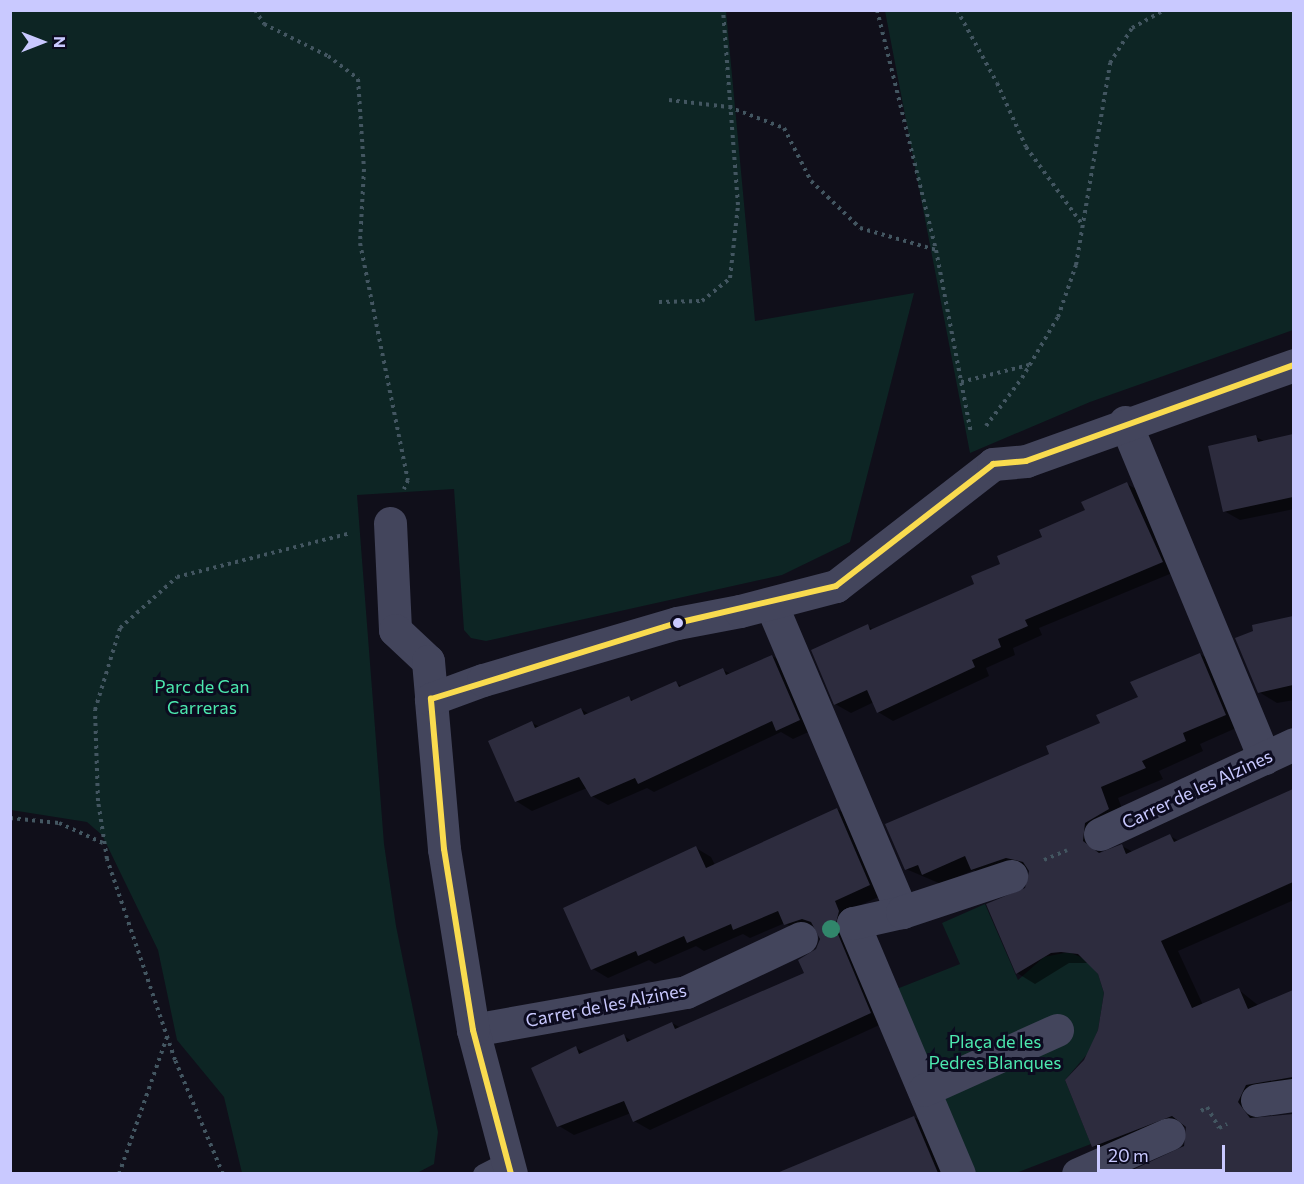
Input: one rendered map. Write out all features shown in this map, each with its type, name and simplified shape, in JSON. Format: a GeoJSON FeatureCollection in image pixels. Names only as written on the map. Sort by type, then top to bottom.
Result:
{"type":"FeatureCollection","features":[{"type":"Feature","properties":{"kind":"street"},"geometry":{"type":"LineString","coordinates":[[431,699],[483,680],[676,623],[771,604],[836,586],[967,488],[993,464],[1026,461],[1125,422],[1293,365]]}},
{"type":"Feature","properties":{"kind":"street"},"geometry":{"type":"LineString","coordinates":[[1125,422],[1264,758]]}},
{"type":"Feature","properties":{"kind":"street"},"geometry":{"type":"LineString","coordinates":[[390,523],[395,630],[428,661],[444,849],[473,1030],[500,1170]]}},
{"type":"Feature","properties":{"kind":"street"},"geometry":{"type":"LineString","coordinates":[[771,604],[902,912]]}},
{"type":"Feature","properties":{"kind":"street","name":"Carrer de les Alzines"},"geometry":{"type":"LineString","coordinates":[[1100,834],[1293,744]]}},
{"type":"Feature","properties":{"kind":"street"},"geometry":{"type":"LineString","coordinates":[[959,1173],[853,923],[902,912],[1011,876]]}},
{"type":"Feature","properties":{"kind":"street","name":"Carrer de les Alzines"},"geometry":{"type":"LineString","coordinates":[[473,1030],[687,992],[801,938]]}},
{"type":"Feature","properties":{"kind":"street"},"geometry":{"type":"LineString","coordinates":[[924,1090],[1057,1030]]}},
{"type":"Feature","properties":{"kind":"street"},"geometry":{"type":"LineString","coordinates":[[1246,1110],[1293,1095]]}},
{"type":"Feature","properties":{"kind":"street"},"geometry":{"type":"LineString","coordinates":[[1078,1173],[1168,1134]]}},
{"type":"Feature","properties":{"kind":"path"},"geometry":{"type":"LineString","coordinates":[[223,1173],[167,1036],[104,844],[95,710],[120,628],[177,577],[390,523],[408,480],[360,243],[364,168],[358,79],[328,56],[264,24],[255,10]]}},
{"type":"Feature","properties":{"kind":"path"},"geometry":{"type":"LineString","coordinates":[[659,302],[702,301],[730,278],[738,206],[723,10]]}},
{"type":"Feature","properties":{"kind":"path"},"geometry":{"type":"LineString","coordinates":[[877,10],[936,250],[973,443],[1030,365],[1058,317],[1076,265],[1110,63],[1132,28],[1165,10]]}},
{"type":"Feature","properties":{"kind":"path"},"geometry":{"type":"LineString","coordinates":[[957,10],[998,83],[1026,147],[1082,224]]}},
{"type":"Feature","properties":{"kind":"path"},"geometry":{"type":"LineString","coordinates":[[669,100],[729,107],[784,128],[811,181],[860,228],[936,250]]}},
{"type":"Feature","properties":{"kind":"path"},"geometry":{"type":"LineString","coordinates":[[961,382],[1030,365]]}},
{"type":"Feature","properties":{"kind":"path"},"geometry":{"type":"LineString","coordinates":[[10,818],[59,823],[104,844]]}},
{"type":"Feature","properties":{"kind":"path"},"geometry":{"type":"LineString","coordinates":[[1011,876],[1100,834]]}},
{"type":"Feature","properties":{"kind":"path"},"geometry":{"type":"LineString","coordinates":[[119,1173],[167,1036]]}},
{"type":"Feature","properties":{"kind":"path"},"geometry":{"type":"LineString","coordinates":[[1168,1134],[1207,1107],[1219,1128],[1246,1110]]}},
{"type":"Feature","properties":{"kind":"green space","name":"Parc de Can Carreras"},"geometry":{"type":"Polygon","coordinates":[[[10,11],[726,11],[755,321],[914,293],[850,542],[782,575],[486,641],[471,638],[464,630],[454,489],[357,495],[384,844],[396,926],[438,1132],[434,1164],[417,1173],[242,1173],[224,1097],[177,1040],[158,950],[102,835],[87,822],[11,810],[10,11]]]}},
{"type":"Feature","properties":{"kind":"green space"},"geometry":{"type":"Polygon","coordinates":[[[885,11],[1293,11],[1293,330],[1090,402],[970,453],[885,11]]]}},
{"type":"Feature","properties":{"kind":"green space","name":"Plaça de les Pedres Blanques"},"geometry":{"type":"Polygon","coordinates":[[[985,904],[1018,980],[1044,957],[1069,952],[1085,959],[1098,974],[1104,993],[1098,1030],[1089,1052],[1065,1080],[1091,1144],[1016,1173],[965,1173],[889,992],[960,964],[942,923],[985,904]]]}},
{"type":"Feature","properties":{"kind":"building"},"geometry":{"type":"Polygon","coordinates":[[[1293,434],[1293,497],[1223,512],[1208,446],[1256,435],[1258,442],[1293,434]]]}},
{"type":"Feature","properties":{"kind":"building"},"geometry":{"type":"Polygon","coordinates":[[[1127,482],[1163,562],[1025,620],[1028,626],[998,639],[1001,647],[972,660],[975,667],[877,713],[867,690],[834,705],[811,650],[868,624],[870,630],[974,584],[971,576],[1000,564],[997,556],[1042,537],[1039,530],[1085,510],[1081,502],[1127,482]]]}},
{"type":"Feature","properties":{"kind":"building"},"geometry":{"type":"Polygon","coordinates":[[[1293,616],[1293,685],[1258,693],[1235,638],[1253,631],[1252,625],[1293,616]]]}},
{"type":"Feature","properties":{"kind":"building"},"geometry":{"type":"Polygon","coordinates":[[[1200,653],[1226,715],[1183,733],[1186,741],[1142,761],[1146,768],[1101,787],[1109,809],[1085,823],[1083,841],[1099,853],[1122,844],[1126,854],[1170,834],[1174,842],[1293,789],[1293,882],[1161,941],[1192,1008],[1239,988],[1248,1009],[1293,990],[1293,1077],[1246,1085],[1238,1102],[1250,1118],[1293,1114],[1293,1173],[1126,1173],[1184,1146],[1186,1127],[1172,1116],[1092,1147],[1065,1080],[1084,1060],[1098,1030],[1104,993],[1098,974],[1078,954],[1061,952],[1051,953],[1016,974],[986,904],[1025,888],[1029,871],[1023,862],[1006,858],[971,870],[965,856],[922,875],[918,865],[905,870],[885,824],[1049,754],[1046,746],[1100,723],[1096,715],[1138,697],[1130,682],[1200,653]]]}},
{"type":"Feature","properties":{"kind":"building"},"geometry":{"type":"Polygon","coordinates":[[[772,655],[800,720],[776,731],[772,721],[638,784],[635,778],[591,797],[579,777],[515,802],[488,741],[532,721],[535,728],[581,708],[584,715],[629,696],[631,701],[676,681],[679,687],[723,668],[726,675],[772,655]]]}},
{"type":"Feature","properties":{"kind":"building"},"geometry":{"type":"Polygon","coordinates":[[[837,808],[870,885],[835,901],[839,911],[835,927],[871,1013],[633,1122],[624,1101],[557,1127],[531,1068],[576,1046],[579,1054],[624,1034],[627,1042],[672,1022],[675,1029],[804,973],[798,960],[816,949],[820,939],[811,922],[802,919],[784,925],[778,911],[733,930],[731,924],[687,943],[684,936],[638,956],[636,951],[591,970],[563,908],[696,846],[706,868],[837,808]]]}},
{"type":"Feature","properties":{"kind":"building"},"geometry":{"type":"Polygon","coordinates":[[[914,1116],[938,1173],[777,1173],[914,1116]]]}},
{"type":"Feature","properties":{"kind":"transit line"},"geometry":{"type":"LineString","coordinates":[[511,1174],[473,1030],[444,849],[431,699],[677,623],[836,586],[993,464],[1026,461],[1294,365]]}}]}
